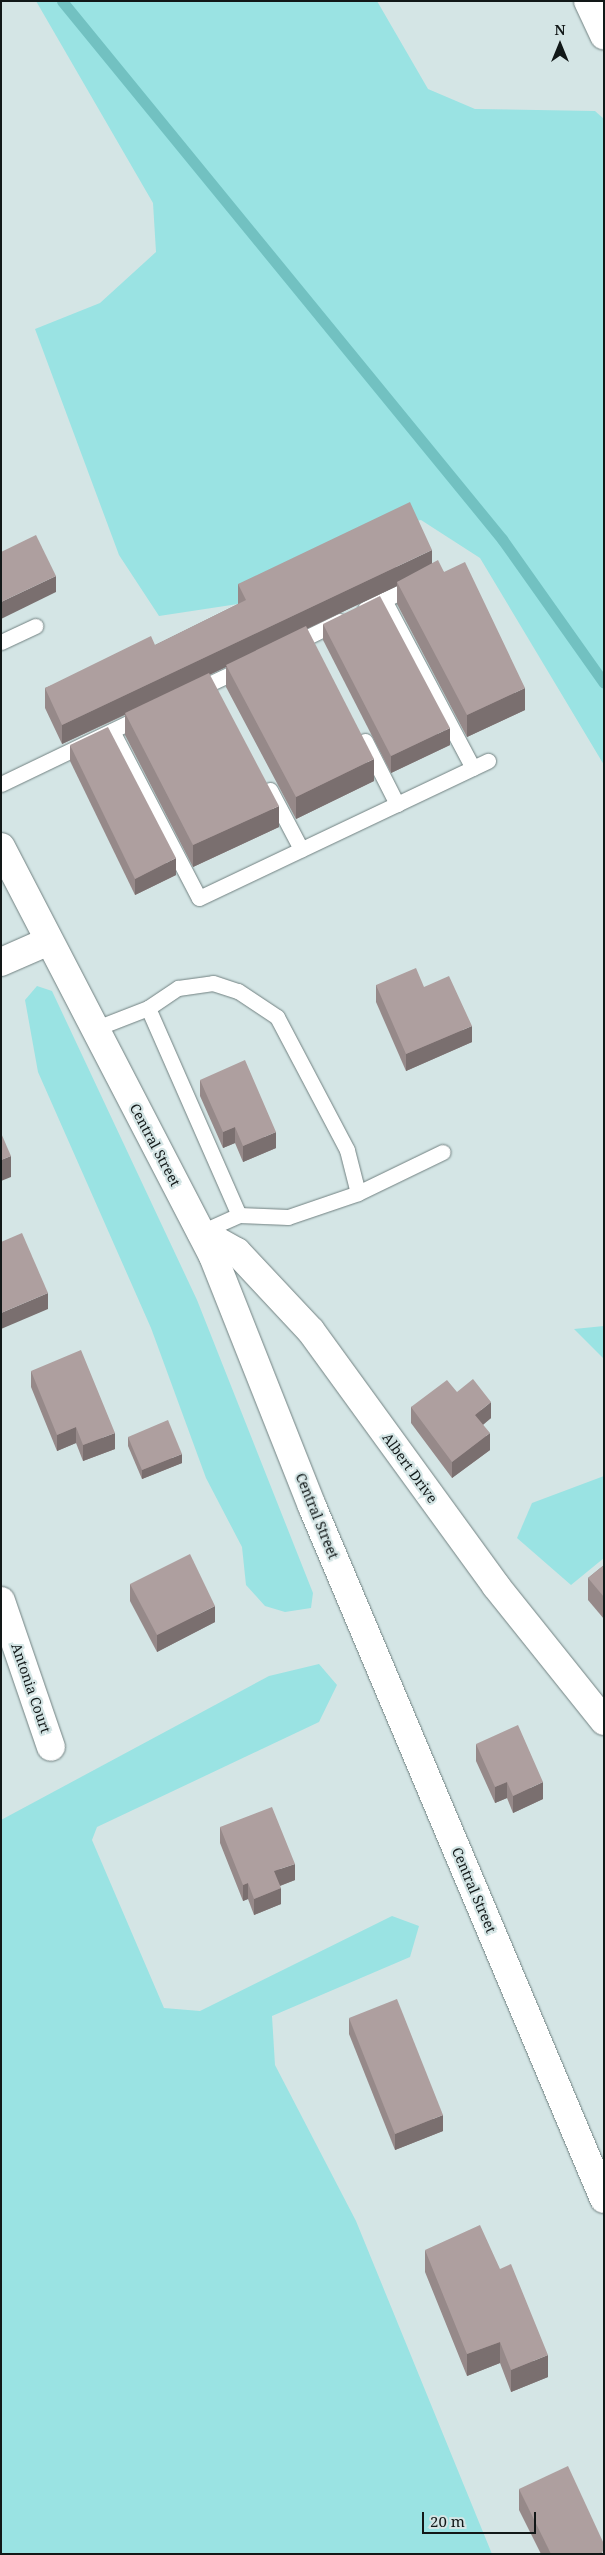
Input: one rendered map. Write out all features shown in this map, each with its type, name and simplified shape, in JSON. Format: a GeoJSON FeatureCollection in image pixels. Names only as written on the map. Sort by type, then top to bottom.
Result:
{"type":"FeatureCollection","features":[{"type":"Feature","properties":{"kind":"main road"},"geometry":{"type":"LineString","coordinates":[[588,1],[604,35]]}},
{"type":"Feature","properties":{"kind":"main road","name":"Central Street"},"geometry":{"type":"LineString","coordinates":[[1,847],[201,1232],[604,2199]]}},
{"type":"Feature","properties":{"kind":"main road"},"geometry":{"type":"LineString","coordinates":[[1,962],[49,941]]}},
{"type":"Feature","properties":{"kind":"main road","name":"Albert Drive"},"geometry":{"type":"LineString","coordinates":[[201,1232],[237,1252],[311,1331],[496,1586],[604,1721]]}},
{"type":"Feature","properties":{"kind":"main road","name":"Antonia Court"},"geometry":{"type":"LineString","coordinates":[[1,1601],[51,1747]]}},
{"type":"Feature","properties":{"kind":"lane"},"geometry":{"type":"LineString","coordinates":[[274,653],[430,578]]}},
{"type":"Feature","properties":{"kind":"lane"},"geometry":{"type":"LineString","coordinates":[[384,600],[473,768]]}},
{"type":"Feature","properties":{"kind":"lane"},"geometry":{"type":"LineString","coordinates":[[1,642],[36,626]]}},
{"type":"Feature","properties":{"kind":"lane"},"geometry":{"type":"LineString","coordinates":[[310,636],[319,653]]}},
{"type":"Feature","properties":{"kind":"lane"},"geometry":{"type":"LineString","coordinates":[[179,699],[257,661]]}},
{"type":"Feature","properties":{"kind":"lane"},"geometry":{"type":"LineString","coordinates":[[212,683],[222,700]]}},
{"type":"Feature","properties":{"kind":"lane"},"geometry":{"type":"LineString","coordinates":[[1,784],[154,711]]}},
{"type":"Feature","properties":{"kind":"lane"},"geometry":{"type":"LineString","coordinates":[[356,724],[397,804]]}},
{"type":"Feature","properties":{"kind":"lane"},"geometry":{"type":"LineString","coordinates":[[112,731],[199,898],[488,761]]}},
{"type":"Feature","properties":{"kind":"lane"},"geometry":{"type":"LineString","coordinates":[[264,779],[301,849]]}},
{"type":"Feature","properties":{"kind":"lane"},"geometry":{"type":"LineString","coordinates":[[94,1029],[148,1008],[178,988],[214,983],[238,991],[277,1018],[347,1150],[358,1193]]}},
{"type":"Feature","properties":{"kind":"lane"},"geometry":{"type":"LineString","coordinates":[[148,1008],[239,1215]]}},
{"type":"Feature","properties":{"kind":"lane"},"geometry":{"type":"LineString","coordinates":[[201,1232],[239,1215],[288,1217],[358,1193],[443,1152]]}},
{"type":"Feature","properties":{"kind":"shaded area"},"geometry":{"type":"Polygon","coordinates":[[[36,1],[377,1],[428,89],[475,109],[595,111],[604,119],[604,765],[480,558],[421,520],[410,522],[238,604],[159,616],[119,555],[35,329],[100,303],[156,252],[153,203],[36,1]]]}},
{"type":"Feature","properties":{"kind":"shaded area"},"geometry":{"type":"Polygon","coordinates":[[[37,986],[52,991],[197,1300],[313,1593],[311,1608],[285,1612],[265,1606],[246,1585],[242,1547],[206,1478],[151,1328],[38,1072],[25,1000],[37,986]]]}},
{"type":"Feature","properties":{"kind":"shaded area"},"geometry":{"type":"Polygon","coordinates":[[[604,1326],[604,1359],[574,1329],[604,1326]]]}},
{"type":"Feature","properties":{"kind":"shaded area"},"geometry":{"type":"Polygon","coordinates":[[[604,1476],[604,1558],[571,1585],[517,1538],[532,1503],[604,1476]]]}},
{"type":"Feature","properties":{"kind":"shaded area"},"geometry":{"type":"Polygon","coordinates":[[[319,1664],[337,1685],[319,1722],[97,1827],[92,1840],[164,2008],[200,2011],[392,1916],[419,1926],[410,1957],[272,2016],[275,2065],[356,2221],[492,2554],[1,2554],[1,1820],[269,1676],[319,1664]]]}},
{"type":"Feature","properties":{"kind":"building"},"geometry":{"type":"Polygon","coordinates":[[[410,502],[432,550],[62,725],[45,688],[151,636],[155,645],[246,600],[238,584],[410,502]]]}},
{"type":"Feature","properties":{"kind":"building"},"geometry":{"type":"Polygon","coordinates":[[[36,535],[56,576],[1,602],[1,552],[36,535]]]}},
{"type":"Feature","properties":{"kind":"building"},"geometry":{"type":"Polygon","coordinates":[[[438,560],[444,572],[465,562],[525,688],[467,715],[397,582],[438,560]]]}},
{"type":"Feature","properties":{"kind":"building"},"geometry":{"type":"Polygon","coordinates":[[[380,596],[450,728],[391,756],[323,624],[380,596]]]}},
{"type":"Feature","properties":{"kind":"building"},"geometry":{"type":"Polygon","coordinates":[[[306,626],[374,759],[296,797],[226,665],[306,626]]]}},
{"type":"Feature","properties":{"kind":"building"},"geometry":{"type":"Polygon","coordinates":[[[209,673],[279,806],[193,845],[125,713],[209,673]]]}},
{"type":"Feature","properties":{"kind":"building"},"geometry":{"type":"Polygon","coordinates":[[[108,727],[176,858],[135,879],[70,745],[108,727]]]}},
{"type":"Feature","properties":{"kind":"building"},"geometry":{"type":"Polygon","coordinates":[[[416,968],[424,987],[449,976],[472,1026],[406,1054],[376,985],[416,968]]]}},
{"type":"Feature","properties":{"kind":"building"},"geometry":{"type":"Polygon","coordinates":[[[245,1060],[276,1132],[243,1146],[235,1127],[223,1132],[200,1080],[245,1060]]]}},
{"type":"Feature","properties":{"kind":"building"},"geometry":{"type":"Polygon","coordinates":[[[1,1133],[11,1156],[1,1160],[1,1133]]]}},
{"type":"Feature","properties":{"kind":"building"},"geometry":{"type":"Polygon","coordinates":[[[22,1233],[48,1293],[1,1313],[1,1242],[22,1233]]]}},
{"type":"Feature","properties":{"kind":"building"},"geometry":{"type":"Polygon","coordinates":[[[81,1350],[115,1433],[83,1445],[76,1427],[57,1435],[31,1371],[81,1350]]]}},
{"type":"Feature","properties":{"kind":"building"},"geometry":{"type":"Polygon","coordinates":[[[473,1379],[491,1402],[475,1415],[490,1433],[452,1462],[411,1407],[447,1380],[457,1392],[473,1379]]]}},
{"type":"Feature","properties":{"kind":"building"},"geometry":{"type":"Polygon","coordinates":[[[168,1420],[182,1454],[142,1470],[128,1437],[168,1420]]]}},
{"type":"Feature","properties":{"kind":"building"},"geometry":{"type":"Polygon","coordinates":[[[190,1554],[215,1606],[157,1635],[130,1584],[190,1554]]]}},
{"type":"Feature","properties":{"kind":"building"},"geometry":{"type":"Polygon","coordinates":[[[604,1565],[604,1597],[588,1578],[604,1565]]]}},
{"type":"Feature","properties":{"kind":"building"},"geometry":{"type":"Polygon","coordinates":[[[518,1725],[543,1782],[513,1796],[507,1782],[495,1787],[476,1744],[518,1725]]]}},
{"type":"Feature","properties":{"kind":"building"},"geometry":{"type":"Polygon","coordinates":[[[272,1807],[295,1864],[274,1871],[281,1888],[254,1899],[248,1883],[243,1885],[220,1827],[272,1807]]]}},
{"type":"Feature","properties":{"kind":"building"},"geometry":{"type":"Polygon","coordinates":[[[397,1999],[443,2115],[395,2134],[349,2018],[397,1999]]]}},
{"type":"Feature","properties":{"kind":"building"},"geometry":{"type":"Polygon","coordinates":[[[480,2225],[500,2269],[511,2264],[548,2355],[511,2370],[500,2342],[467,2354],[425,2250],[480,2225]]]}},
{"type":"Feature","properties":{"kind":"building"},"geometry":{"type":"Polygon","coordinates":[[[568,2466],[604,2544],[604,2551],[597,2554],[551,2554],[519,2489],[568,2466]]]}},
{"type":"Feature","properties":{"kind":"waterway"},"geometry":{"type":"LineString","coordinates":[[62,1],[502,539],[604,683]]}}]}
